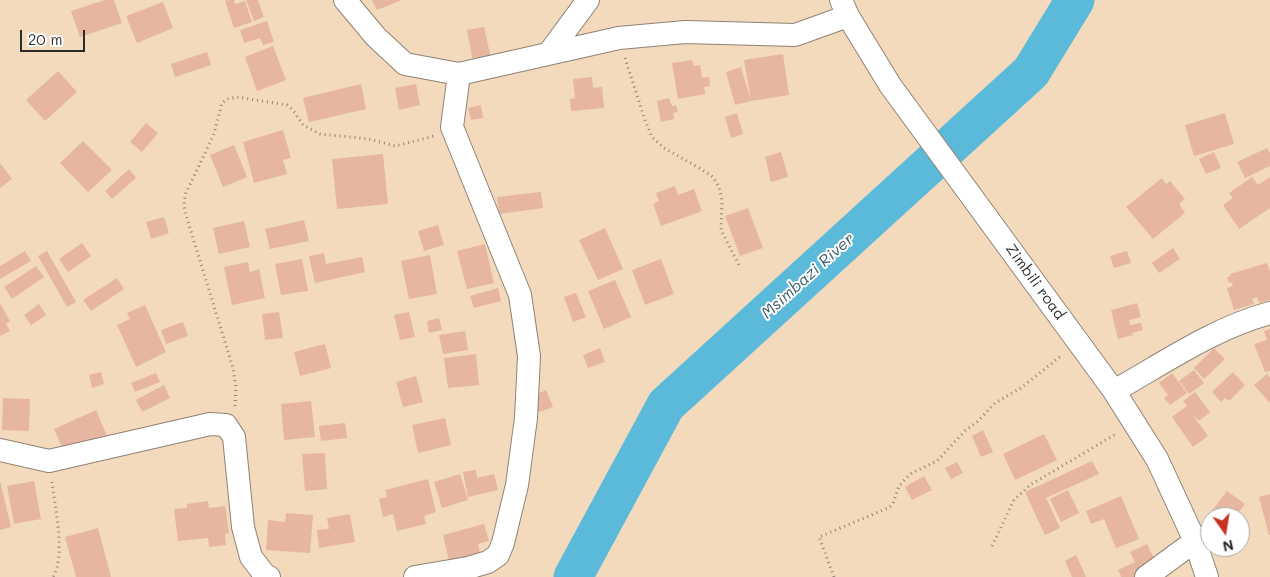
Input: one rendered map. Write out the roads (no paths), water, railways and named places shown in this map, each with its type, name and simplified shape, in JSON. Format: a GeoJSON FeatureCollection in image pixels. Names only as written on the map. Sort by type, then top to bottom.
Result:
{"type":"FeatureCollection","features":[{"type":"Feature","properties":{"kind":"street"},"geometry":{"type":"LineString","coordinates":[[345,0],[376,37],[405,64],[459,74],[618,38],[685,32],[795,35],[844,8]]}},
{"type":"Feature","properties":{"kind":"street"},"geometry":{"type":"LineString","coordinates":[[550,53],[588,0]]}},
{"type":"Feature","properties":{"kind":"street","name":"Zimbili road"},"geometry":{"type":"LineString","coordinates":[[844,8],[890,84],[1114,391],[1157,459],[1195,541],[1206,577]]}},
{"type":"Feature","properties":{"kind":"street"},"geometry":{"type":"LineString","coordinates":[[415,577],[468,568],[488,562],[498,555],[503,543],[517,485],[526,418],[529,356],[520,295],[452,127],[459,74]]}},
{"type":"Feature","properties":{"kind":"street"},"geometry":{"type":"LineString","coordinates":[[1114,391],[1211,335],[1254,317],[1270,313]]}},
{"type":"Feature","properties":{"kind":"street"},"geometry":{"type":"LineString","coordinates":[[0,450],[49,461],[210,424],[226,424],[234,437],[243,527],[251,557],[264,574],[269,577]]}},
{"type":"Feature","properties":{"kind":"street"},"geometry":{"type":"LineString","coordinates":[[1146,577],[1195,541]]}},
{"type":"Feature","properties":{"kind":"waterway","name":"Msimbazi River"},"geometry":{"type":"LineString","coordinates":[[573,577],[666,405],[1031,72],[1075,0]]}}]}
